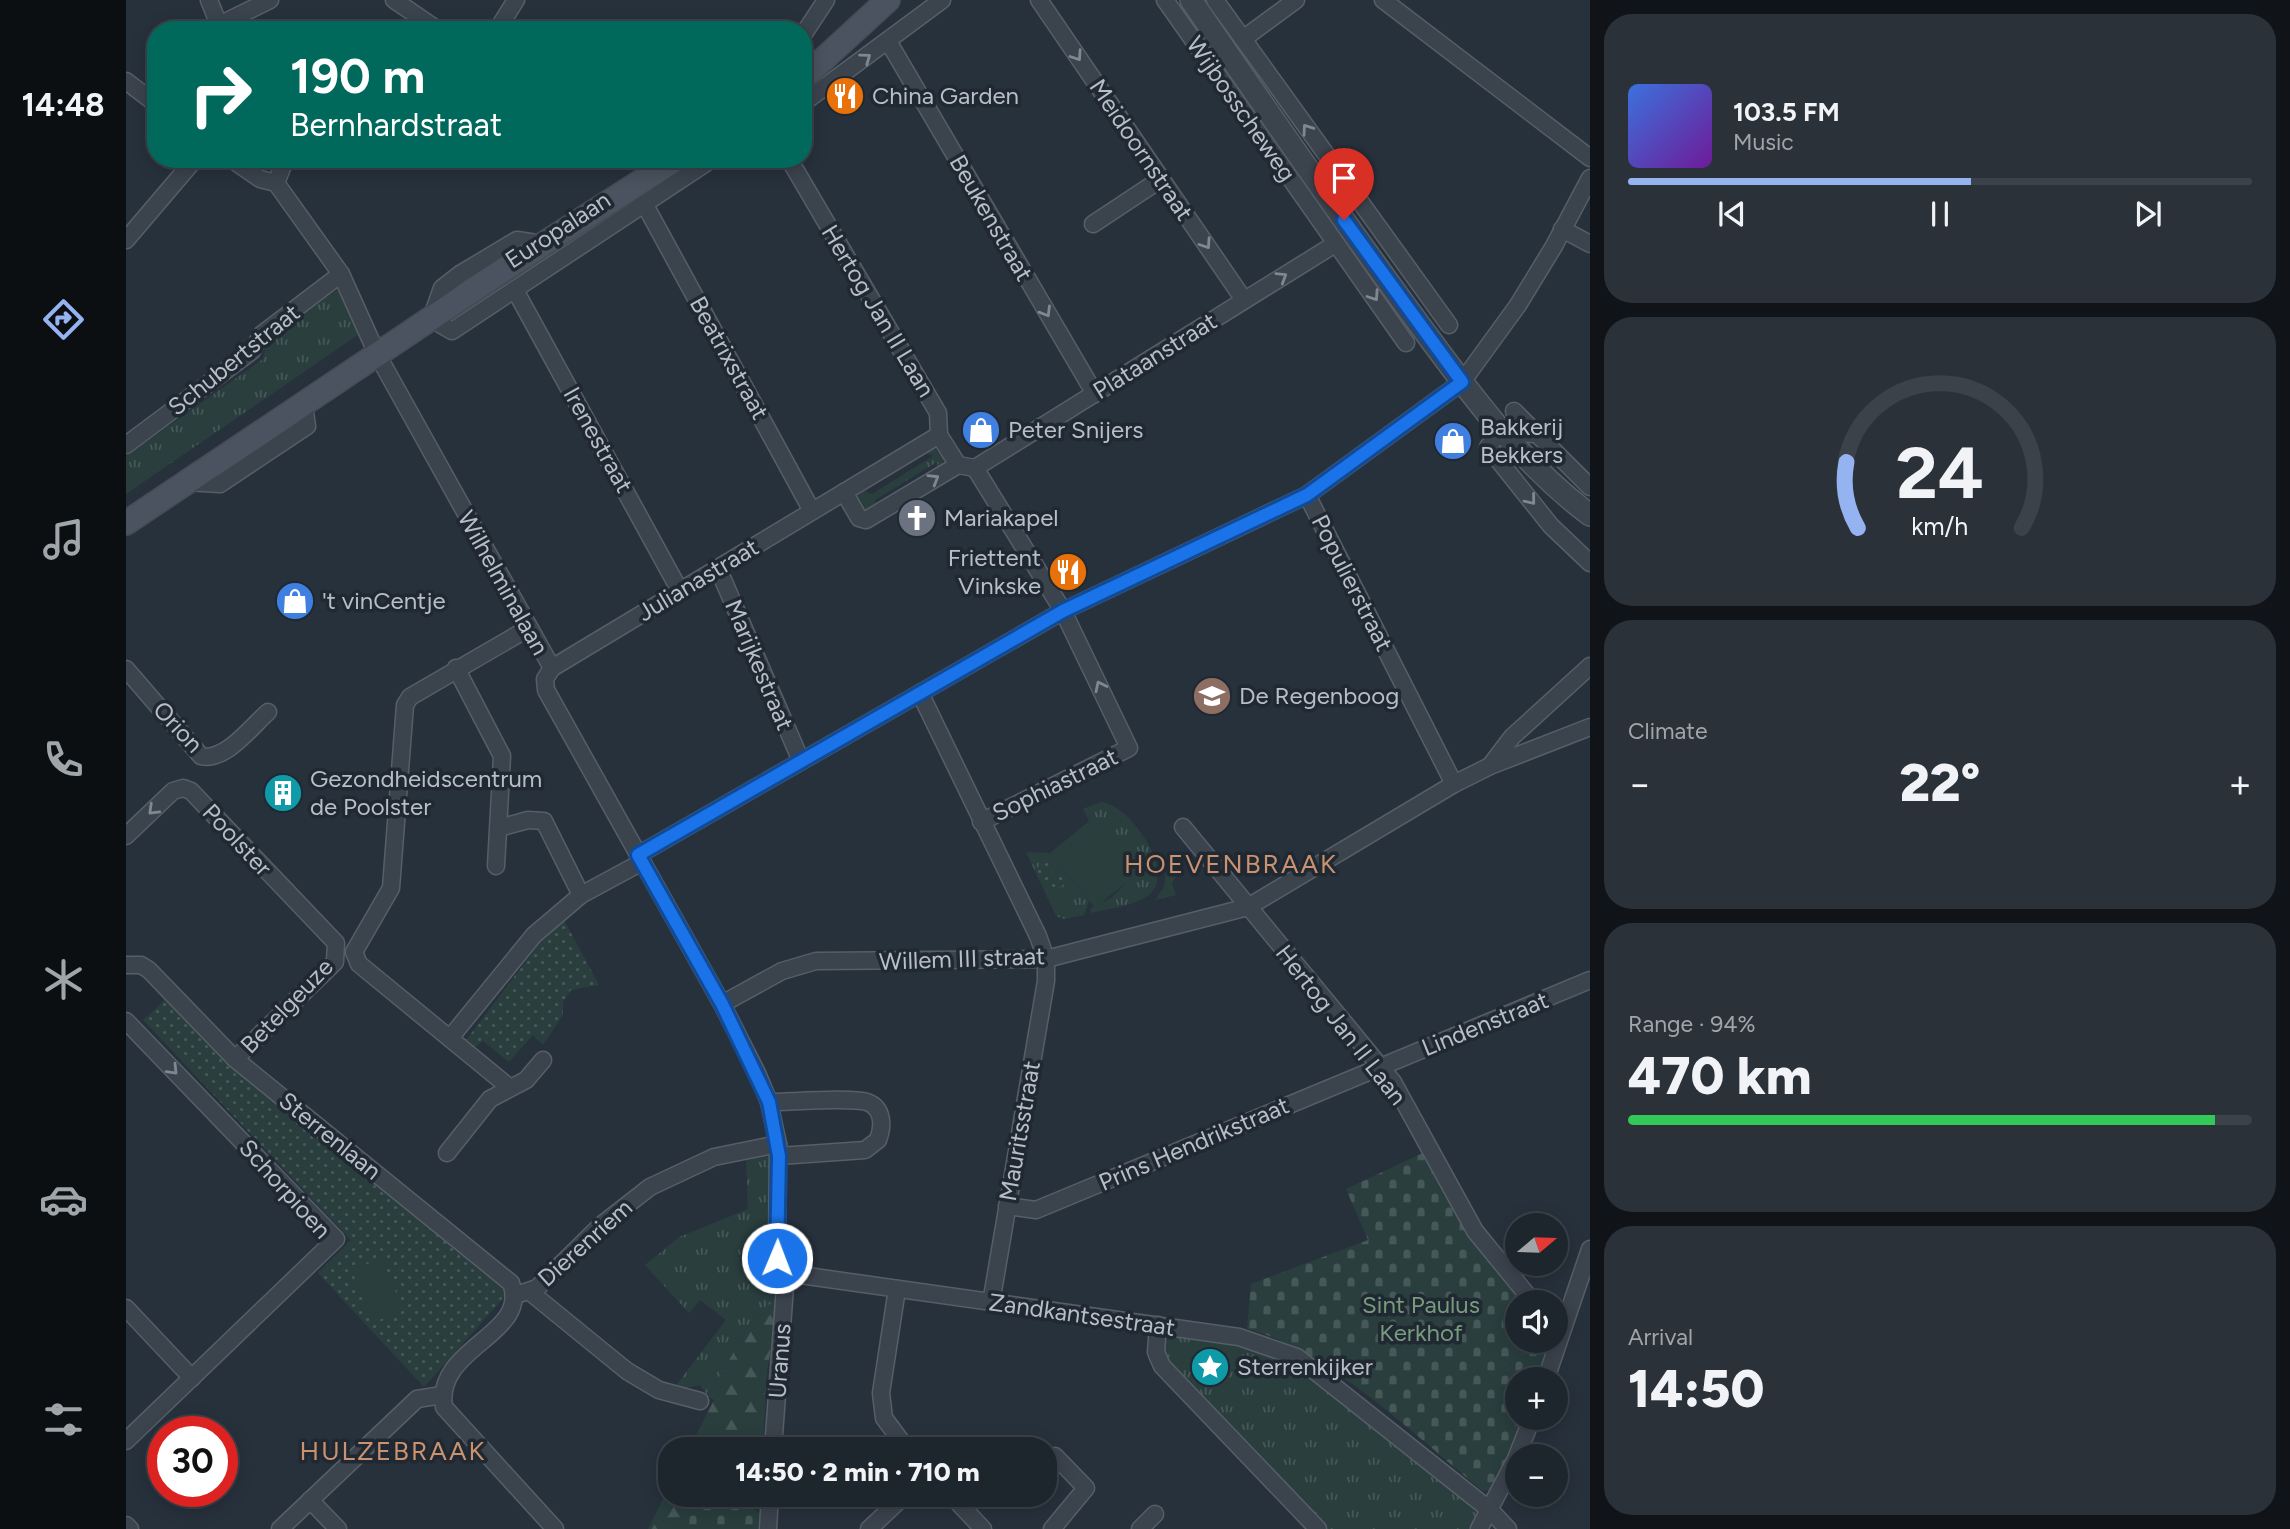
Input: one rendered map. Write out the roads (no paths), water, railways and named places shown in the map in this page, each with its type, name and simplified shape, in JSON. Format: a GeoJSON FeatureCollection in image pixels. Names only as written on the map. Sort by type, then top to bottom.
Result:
{"type":"FeatureCollection","features":[{"type":"Feature","properties":{"kind":"main road"},"geometry":{"type":"LineString","coordinates":[[812,50],[867,0]]}},
{"type":"Feature","properties":{"kind":"main road"},"geometry":{"type":"LineString","coordinates":[[812,70],[888,0]]}},
{"type":"Feature","properties":{"kind":"main road","name":"Europalaan"},"geometry":{"type":"LineString","coordinates":[[126,523],[542,244],[662,168]]}},
{"type":"Feature","properties":{"kind":"street"},"geometry":{"type":"LineString","coordinates":[[209,0],[218,21]]}},
{"type":"Feature","properties":{"kind":"street"},"geometry":{"type":"LineString","coordinates":[[231,21],[270,0]]}},
{"type":"Feature","properties":{"kind":"street"},"geometry":{"type":"LineString","coordinates":[[394,0],[425,21]]}},
{"type":"Feature","properties":{"kind":"street"},"geometry":{"type":"LineString","coordinates":[[503,21],[516,0]]}},
{"type":"Feature","properties":{"kind":"street"},"geometry":{"type":"LineString","coordinates":[[812,22],[826,0]]}},
{"type":"Feature","properties":{"kind":"street"},"geometry":{"type":"LineString","coordinates":[[812,96],[942,0]]}},
{"type":"Feature","properties":{"kind":"street","name":"Meidoornstraat"},"geometry":{"type":"LineString","coordinates":[[1039,0],[1244,300]]}},
{"type":"Feature","properties":{"kind":"street","name":"Wijbosscheweg"},"geometry":{"type":"LineString","coordinates":[[1165,0],[1390,320],[1415,336],[1462,382],[1500,432],[1566,497],[1590,515]]}},
{"type":"Feature","properties":{"kind":"street","name":"Wijbosscheweg"},"geometry":{"type":"LineString","coordinates":[[1191,0],[1415,336]]}},
{"type":"Feature","properties":{"kind":"street","name":"Wijbosscheweg"},"geometry":{"type":"LineString","coordinates":[[1215,0],[1449,325]]}},
{"type":"Feature","properties":{"kind":"street"},"geometry":{"type":"LineString","coordinates":[[1243,39],[1296,0]]}},
{"type":"Feature","properties":{"kind":"street"},"geometry":{"type":"LineString","coordinates":[[1383,0],[1590,158]]}},
{"type":"Feature","properties":{"kind":"street","name":"Beukenstraat"},"geometry":{"type":"LineString","coordinates":[[888,41],[1095,394]]}},
{"type":"Feature","properties":{"kind":"street"},"geometry":{"type":"LineString","coordinates":[[126,81],[147,97]]}},
{"type":"Feature","properties":{"kind":"street"},"geometry":{"type":"LineString","coordinates":[[126,240],[187,168]]}},
{"type":"Feature","properties":{"kind":"street"},"geometry":{"type":"LineString","coordinates":[[244,168],[260,179],[276,183],[282,168]]}},
{"type":"Feature","properties":{"kind":"street","name":"Europalaan"},"geometry":{"type":"LineString","coordinates":[[431,319],[452,331],[699,168]]}},
{"type":"Feature","properties":{"kind":"street","name":"Hertog Jan II Laan"},"geometry":{"type":"LineString","coordinates":[[794,168],[938,413],[939,435],[958,465]]}},
{"type":"Feature","properties":{"kind":"street"},"geometry":{"type":"LineString","coordinates":[[450,1038],[534,935],[581,895],[801,761],[1063,611],[1307,495],[1462,382],[1518,305],[1590,178]]}},
{"type":"Feature","properties":{"kind":"street"},"geometry":{"type":"LineString","coordinates":[[1093,224],[1161,180]]}},
{"type":"Feature","properties":{"kind":"street","name":"Wilhelminalaan"},"geometry":{"type":"LineString","coordinates":[[276,183],[341,274],[377,354],[527,629],[552,668],[545,679],[546,690],[722,1004],[769,1102],[778,1150],[777,1258],[786,1273]]}},
{"type":"Feature","properties":{"kind":"street","name":"Beatrixstraat"},"geometry":{"type":"LineString","coordinates":[[645,205],[812,511]]}},
{"type":"Feature","properties":{"kind":"street"},"geometry":{"type":"LineString","coordinates":[[1562,229],[1590,244]]}},
{"type":"Feature","properties":{"kind":"street","name":"Plataanstraat"},"geometry":{"type":"LineString","coordinates":[[975,468],[1335,244]]}},
{"type":"Feature","properties":{"kind":"street","name":"Schubertstraat"},"geometry":{"type":"LineString","coordinates":[[126,445],[252,351],[262,334],[341,274]]}},
{"type":"Feature","properties":{"kind":"street","name":"Irenestraat"},"geometry":{"type":"LineString","coordinates":[[515,290],[680,591]]}},
{"type":"Feature","properties":{"kind":"street"},"geometry":{"type":"LineString","coordinates":[[1415,336],[1433,303]]}},
{"type":"Feature","properties":{"kind":"street"},"geometry":{"type":"LineString","coordinates":[[1514,411],[1590,487]]}},
{"type":"Feature","properties":{"kind":"street"},"geometry":{"type":"LineString","coordinates":[[1535,434],[1500,432],[1488,447],[1551,526],[1590,564]]}},
{"type":"Feature","properties":{"kind":"street","name":"Julianastraat"},"geometry":{"type":"LineString","coordinates":[[552,668],[939,435]]}},
{"type":"Feature","properties":{"kind":"street"},"geometry":{"type":"LineString","coordinates":[[844,492],[859,518],[866,520],[958,465],[975,468],[1063,611]]}},
{"type":"Feature","properties":{"kind":"street","name":"Populierstraat"},"geometry":{"type":"LineString","coordinates":[[1307,495],[1454,785]]}},
{"type":"Feature","properties":{"kind":"street","name":"Marijkestraat"},"geometry":{"type":"LineString","coordinates":[[718,569],[801,761]]}},
{"type":"Feature","properties":{"kind":"street","name":"Sophiastraat"},"geometry":{"type":"LineString","coordinates":[[981,822],[1129,748],[1063,611]]}},
{"type":"Feature","properties":{"kind":"street","name":"Betelgeuze"},"geometry":{"type":"LineString","coordinates":[[235,1059],[346,952],[391,888],[405,705],[410,697],[527,629]]}},
{"type":"Feature","properties":{"kind":"street"},"geometry":{"type":"LineString","coordinates":[[1490,766],[1512,737],[1590,666]]}},
{"type":"Feature","properties":{"kind":"street"},"geometry":{"type":"LineString","coordinates":[[456,668],[502,755],[496,866]]}},
{"type":"Feature","properties":{"kind":"street","name":"Orion"},"geometry":{"type":"LineString","coordinates":[[126,669],[201,756],[211,758],[221,754],[268,712]]}},
{"type":"Feature","properties":{"kind":"street"},"geometry":{"type":"LineString","coordinates":[[920,693],[1038,936],[1046,959]]}},
{"type":"Feature","properties":{"kind":"street","name":"Willem III straat"},"geometry":{"type":"LineString","coordinates":[[722,1004],[782,971],[816,961],[1046,959],[1248,906],[1490,766],[1590,727]]}},
{"type":"Feature","properties":{"kind":"street","name":"Poolster"},"geometry":{"type":"LineString","coordinates":[[126,836],[173,791],[183,788],[191,791],[336,943],[509,1087]]}},
{"type":"Feature","properties":{"kind":"street"},"geometry":{"type":"LineString","coordinates":[[499,828],[528,820],[544,821],[581,895]]}},
{"type":"Feature","properties":{"kind":"street","name":"Hertog Jan II Laan"},"geometry":{"type":"LineString","coordinates":[[1183,827],[1392,1082],[1475,1231],[1523,1290]]}},
{"type":"Feature","properties":{"kind":"street","name":"Mauritsstraat"},"geometry":{"type":"LineString","coordinates":[[991,1303],[1046,981],[1046,959]]}},
{"type":"Feature","properties":{"kind":"street","name":"Sterrenlaan"},"geometry":{"type":"LineString","coordinates":[[128,960],[149,970],[235,1059],[505,1275],[523,1293],[626,1371],[659,1390],[700,1401]]}},
{"type":"Feature","properties":{"kind":"street","name":"Lindenstraat"},"geometry":{"type":"LineString","coordinates":[[1379,1067],[1590,980]]}},
{"type":"Feature","properties":{"kind":"street","name":"Schorpioen"},"geometry":{"type":"LineString","coordinates":[[126,1441],[336,1240],[127,1024]]}},
{"type":"Feature","properties":{"kind":"street"},"geometry":{"type":"LineString","coordinates":[[447,1153],[490,1099],[526,1080],[543,1060]]}},
{"type":"Feature","properties":{"kind":"street","name":"Prins Hendrikstraat"},"geometry":{"type":"LineString","coordinates":[[1007,1206],[1036,1210],[1379,1067]]}},
{"type":"Feature","properties":{"kind":"street","name":"Dierenriem"},"geometry":{"type":"LineString","coordinates":[[442,1395],[444,1381],[452,1368],[509,1316],[523,1293],[650,1187],[714,1157],[778,1150],[865,1150],[878,1140],[882,1122],[879,1113],[866,1102],[769,1102]]}},
{"type":"Feature","properties":{"kind":"street"},"geometry":{"type":"LineString","coordinates":[[1568,1304],[1590,1249]]}},
{"type":"Feature","properties":{"kind":"street","name":"Zandkantsestraat"},"geometry":{"type":"LineString","coordinates":[[786,1273],[1239,1337],[1297,1357],[1491,1511],[1508,1529]]}},
{"type":"Feature","properties":{"kind":"street","name":"Uranus"},"geometry":{"type":"LineString","coordinates":[[774,1437],[786,1273]]}},
{"type":"Feature","properties":{"kind":"street"},"geometry":{"type":"LineString","coordinates":[[897,1289],[881,1393],[884,1418],[898,1437]]}},
{"type":"Feature","properties":{"kind":"street"},"geometry":{"type":"LineString","coordinates":[[126,1308],[192,1378]]}},
{"type":"Feature","properties":{"kind":"street"},"geometry":{"type":"LineString","coordinates":[[1158,1325],[1156,1352],[1161,1366],[1318,1529]]}},
{"type":"Feature","properties":{"kind":"street"},"geometry":{"type":"LineString","coordinates":[[280,1529],[417,1399],[442,1395],[443,1407],[451,1418],[555,1529]]}},
{"type":"Feature","properties":{"kind":"street"},"geometry":{"type":"LineString","coordinates":[[1052,1529],[1086,1488],[1057,1458]]}},
{"type":"Feature","properties":{"kind":"street"},"geometry":{"type":"LineString","coordinates":[[1479,1529],[1505,1481]]}},
{"type":"Feature","properties":{"kind":"street"},"geometry":{"type":"LineString","coordinates":[[310,1500],[338,1529]]}},
{"type":"Feature","properties":{"kind":"street"},"geometry":{"type":"LineString","coordinates":[[768,1529],[769,1507]]}},
{"type":"Feature","properties":{"kind":"street"},"geometry":{"type":"LineString","coordinates":[[869,1529],[892,1507]]}},
{"type":"Feature","properties":{"kind":"street"},"geometry":{"type":"LineString","coordinates":[[963,1507],[984,1529]]}},
{"type":"Feature","properties":{"kind":"street"},"geometry":{"type":"LineString","coordinates":[[1140,1529],[1155,1514]]}},
{"type":"Feature","properties":{"kind":"place","name":"China Garden"},"geometry":{"type":"Point","coordinates":[845,96]}},
{"type":"Feature","properties":{"kind":"place","name":"Peter Snijers"},"geometry":{"type":"Point","coordinates":[981,430]}},
{"type":"Feature","properties":{"kind":"place","name":"Bakkerij Bekkers"},"geometry":{"type":"Point","coordinates":[1453,441]}},
{"type":"Feature","properties":{"kind":"place","name":"Mariakapel"},"geometry":{"type":"Point","coordinates":[917,518]}},
{"type":"Feature","properties":{"kind":"place","name":"Friettent Vinkske"},"geometry":{"type":"Point","coordinates":[1068,572]}},
{"type":"Feature","properties":{"kind":"place","name":"'t vinCentje"},"geometry":{"type":"Point","coordinates":[295,601]}},
{"type":"Feature","properties":{"kind":"place","name":"De Regenboog"},"geometry":{"type":"Point","coordinates":[1212,696]}},
{"type":"Feature","properties":{"kind":"place","name":"Gezondheidscentrum de Poolster"},"geometry":{"type":"Point","coordinates":[283,793]}},
{"type":"Feature","properties":{"kind":"place","name":"Sterrenkijker"},"geometry":{"type":"Point","coordinates":[1210,1367]}},
{"type":"Feature","properties":{"kind":"district","name":"HOEVENBRAAK"},"geometry":{"type":"Point","coordinates":[1231,864]}},
{"type":"Feature","properties":{"kind":"district","name":"HULZEBRAAK"},"geometry":{"type":"Point","coordinates":[393,1451]}},
{"type":"Feature","properties":{"kind":"park label","name":"Sint Paulus Kerkhof"},"geometry":{"type":"Point","coordinates":[1421,1319]}}]}
